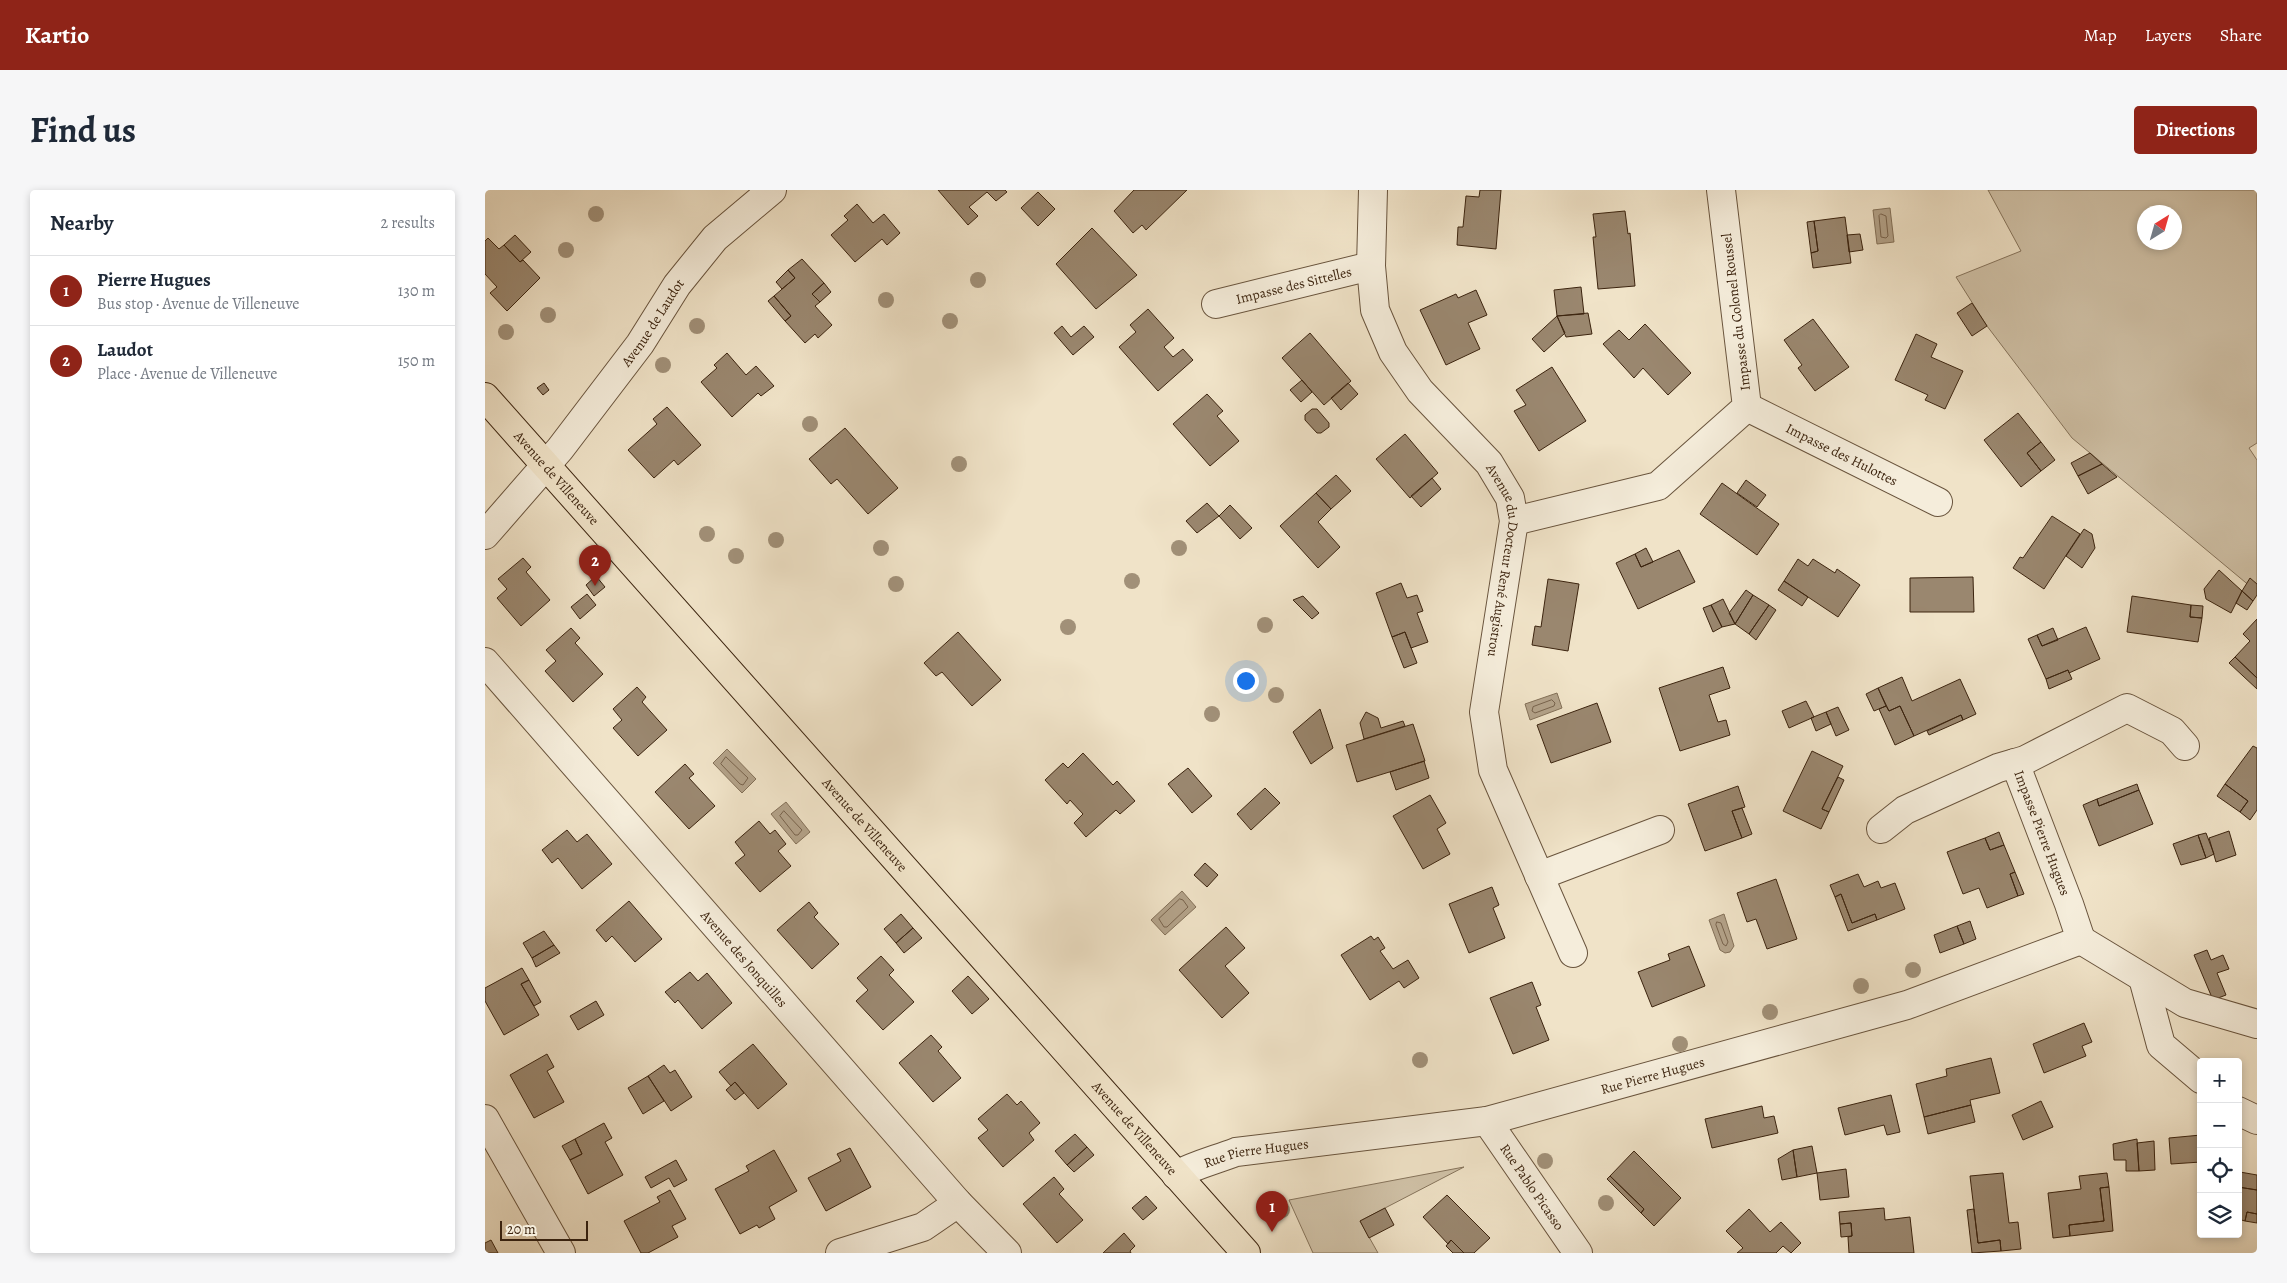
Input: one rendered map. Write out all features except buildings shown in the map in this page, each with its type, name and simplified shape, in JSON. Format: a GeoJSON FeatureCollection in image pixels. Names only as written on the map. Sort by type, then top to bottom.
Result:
{"type":"FeatureCollection","features":[{"type":"Feature","properties":{"kind":"main road","name":"Avenue de Villeneuve"},"geometry":{"type":"LineString","coordinates":[[485,396],[1246,1253]]}},
{"type":"Feature","properties":{"kind":"street","name":"Avenue de Laudot"},"geometry":{"type":"LineString","coordinates":[[485,535],[560,449],[640,344],[677,285],[710,245],[740,216],[772,190]]}},
{"type":"Feature","properties":{"kind":"street","name":"Avenue du Docteur René Augistrou"},"geometry":{"type":"LineString","coordinates":[[1373,190],[1371,266],[1375,310],[1393,352],[1420,391],[1489,463],[1510,498],[1514,521],[1484,712],[1493,770],[1573,953]]}},
{"type":"Feature","properties":{"kind":"street","name":"Impasse du Colonel Roussel"},"geometry":{"type":"LineString","coordinates":[[1514,521],[1657,486],[1747,407],[1721,190]]}},
{"type":"Feature","properties":{"kind":"street","name":"Impasse des Sittelles"},"geometry":{"type":"LineString","coordinates":[[1216,304],[1371,266]]}},
{"type":"Feature","properties":{"kind":"street","name":"Impasse des Hulottes"},"geometry":{"type":"LineString","coordinates":[[1747,407],[1938,502]]}},
{"type":"Feature","properties":{"kind":"street","name":"Avenue des Jonquilles"},"geometry":{"type":"LineString","coordinates":[[485,662],[957,1203],[1007,1253]]}},
{"type":"Feature","properties":{"kind":"street","name":"Impasse Pierre Hugues"},"geometry":{"type":"LineString","coordinates":[[1881,829],[1905,810],[1998,768],[2025,760],[2127,708],[2172,731],[2185,746]]}},
{"type":"Feature","properties":{"kind":"street","name":"Impasse Pierre Hugues"},"geometry":{"type":"LineString","coordinates":[[2015,762],[2081,940]]}},
{"type":"Feature","properties":{"kind":"street"},"geometry":{"type":"LineString","coordinates":[[1539,876],[1660,830]]}},
{"type":"Feature","properties":{"kind":"street","name":"Rue Pierre Hugues"},"geometry":{"type":"LineString","coordinates":[[1176,1175],[1195,1165],[1201,1165],[1236,1152],[1487,1121],[1907,1005],[2081,940]]}},
{"type":"Feature","properties":{"kind":"street"},"geometry":{"type":"LineString","coordinates":[[2081,940],[2185,1003],[2257,1024]]}},
{"type":"Feature","properties":{"kind":"street"},"geometry":{"type":"LineString","coordinates":[[2143,978],[2161,1045],[2197,1076]]}},
{"type":"Feature","properties":{"kind":"street"},"geometry":{"type":"LineString","coordinates":[[2242,1113],[2257,1120]]}},
{"type":"Feature","properties":{"kind":"street"},"geometry":{"type":"LineString","coordinates":[[485,1119],[561,1253]]}},
{"type":"Feature","properties":{"kind":"street","name":"Rue Pablo Picasso"},"geometry":{"type":"LineString","coordinates":[[1487,1121],[1578,1253]]}},
{"type":"Feature","properties":{"kind":"street"},"geometry":{"type":"LineString","coordinates":[[840,1253],[923,1227],[957,1203]]}},
{"type":"Feature","properties":{"kind":"shaded area"},"geometry":{"type":"Polygon","coordinates":[[[1988,190],[2257,190],[2257,443],[2249,448],[2257,460],[2257,592],[2072,438],[1987,326],[1956,277],[2021,251],[1988,190]]]}},
{"type":"Feature","properties":{"kind":"shaded area"},"geometry":{"type":"Polygon","coordinates":[[[1464,1167],[1360,1221],[1378,1253],[1313,1253],[1289,1200],[1464,1167]]]}},
{"type":"Feature","properties":{"kind":"water"},"geometry":{"type":"Polygon","coordinates":[[[1890,208],[1894,242],[1877,244],[1873,210],[1890,208]]]}},
{"type":"Feature","properties":{"kind":"water"},"geometry":{"type":"Polygon","coordinates":[[[1557,693],[1562,708],[1530,720],[1525,704],[1557,693]]]}},
{"type":"Feature","properties":{"kind":"water"},"geometry":{"type":"Polygon","coordinates":[[[727,749],[756,779],[742,793],[713,763],[727,749]]]}},
{"type":"Feature","properties":{"kind":"water"},"geometry":{"type":"Polygon","coordinates":[[[786,802],[810,832],[796,844],[771,814],[786,802]]]}},
{"type":"Feature","properties":{"kind":"water"},"geometry":{"type":"Polygon","coordinates":[[[1182,891],[1196,907],[1165,935],[1151,920],[1182,891]]]}},
{"type":"Feature","properties":{"kind":"water"},"geometry":{"type":"Polygon","coordinates":[[[1724,914],[1734,946],[1730,952],[1725,953],[1720,950],[1709,920],[1724,914]]]}},
{"type":"Feature","properties":{"kind":"place","name":"Laudot"},"geometry":{"type":"Point","coordinates":[595,586]}},
{"type":"Feature","properties":{"kind":"place","name":"Pierre Hugues"},"geometry":{"type":"Point","coordinates":[1272,1232]}}]}
